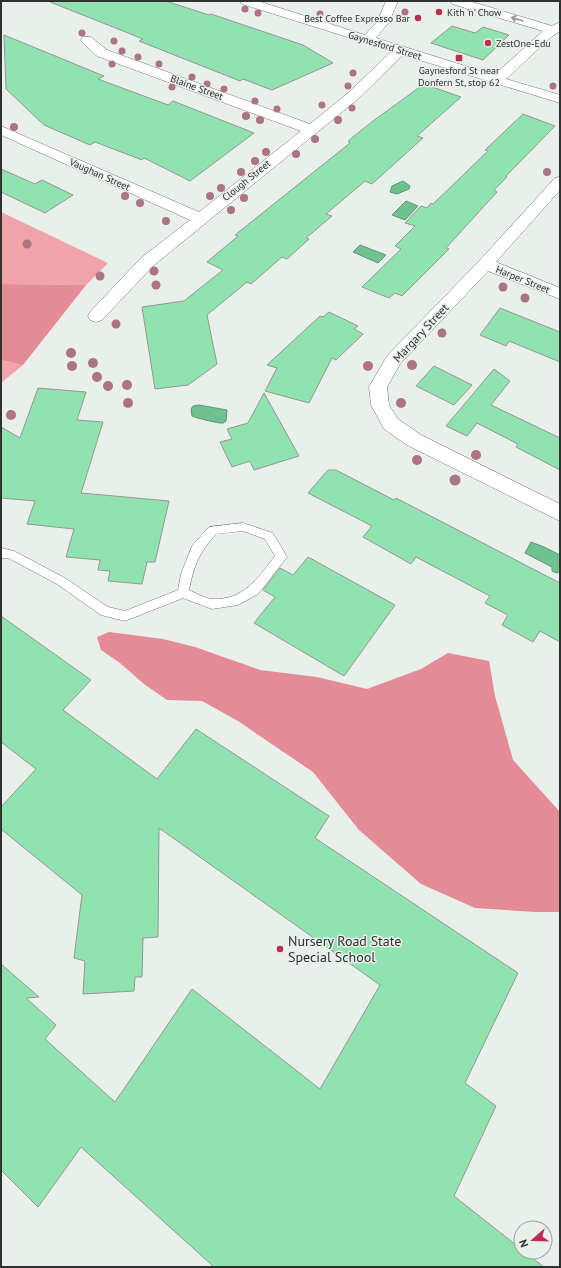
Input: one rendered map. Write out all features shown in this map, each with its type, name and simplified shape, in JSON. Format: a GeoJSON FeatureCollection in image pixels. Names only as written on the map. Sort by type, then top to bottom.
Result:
{"type":"FeatureCollection","features":[{"type":"Feature","properties":{"kind":"street","name":"Gaynesford Street"},"geometry":{"type":"LineString","coordinates":[[246,1],[560,99]]}},
{"type":"Feature","properties":{"kind":"street"},"geometry":{"type":"LineString","coordinates":[[367,40],[385,20],[392,1]]}},
{"type":"Feature","properties":{"kind":"street"},"geometry":{"type":"LineString","coordinates":[[456,1],[557,28]]}},
{"type":"Feature","properties":{"kind":"street"},"geometry":{"type":"LineString","coordinates":[[497,80],[557,28]]}},
{"type":"Feature","properties":{"kind":"street","name":"Blaine Street"},"geometry":{"type":"LineString","coordinates":[[87,40],[102,53],[310,129]]}},
{"type":"Feature","properties":{"kind":"street","name":"Clough Street"},"geometry":{"type":"LineString","coordinates":[[96,316],[134,273],[199,218],[353,96],[401,50]]}},
{"type":"Feature","properties":{"kind":"street","name":"Gaynesford Street"},"geometry":{"type":"LineString","coordinates":[[524,89],[560,105]]}},
{"type":"Feature","properties":{"kind":"street","name":"Vaughan Street"},"geometry":{"type":"LineString","coordinates":[[1,130],[199,218]]}},
{"type":"Feature","properties":{"kind":"street","name":"Margary Street"},"geometry":{"type":"LineString","coordinates":[[560,182],[486,264],[393,360],[378,387],[380,405],[391,424],[414,440],[560,513]]}},
{"type":"Feature","properties":{"kind":"street","name":"Harper Street"},"geometry":{"type":"LineString","coordinates":[[486,264],[560,294]]}},
{"type":"Feature","properties":{"kind":"lane"},"geometry":{"type":"LineString","coordinates":[[1,553],[10,554],[61,581],[105,611],[124,616],[183,592],[212,604],[234,601],[254,591],[281,557],[269,536],[243,527],[213,530],[198,546],[183,592]]}},
{"type":"Feature","properties":{"kind":"shaded area"},"geometry":{"type":"Polygon","coordinates":[[[403,181],[410,186],[409,189],[397,194],[390,192],[392,186],[403,181]]]}},
{"type":"Feature","properties":{"kind":"shaded area"},"geometry":{"type":"Polygon","coordinates":[[[406,201],[418,206],[405,220],[392,215],[406,201]]]}},
{"type":"Feature","properties":{"kind":"shaded area"},"geometry":{"type":"Polygon","coordinates":[[[1,212],[108,263],[86,285],[1,284],[1,212]]]}},
{"type":"Feature","properties":{"kind":"shaded area"},"geometry":{"type":"Polygon","coordinates":[[[360,245],[386,255],[378,263],[353,252],[360,245]]]}},
{"type":"Feature","properties":{"kind":"shaded area"},"geometry":{"type":"Polygon","coordinates":[[[1,284],[86,285],[23,365],[1,360],[1,284]]]}},
{"type":"Feature","properties":{"kind":"shaded area"},"geometry":{"type":"Polygon","coordinates":[[[1,360],[23,365],[1,383],[1,360]]]}},
{"type":"Feature","properties":{"kind":"shaded area"},"geometry":{"type":"Polygon","coordinates":[[[199,405],[227,410],[226,421],[223,423],[217,423],[192,416],[191,409],[193,406],[199,405]]]}},
{"type":"Feature","properties":{"kind":"shaded area"},"geometry":{"type":"Polygon","coordinates":[[[531,542],[560,555],[560,571],[557,573],[552,571],[552,567],[525,553],[531,542]]]}},
{"type":"Feature","properties":{"kind":"shaded area"},"geometry":{"type":"Polygon","coordinates":[[[109,632],[163,639],[195,647],[260,670],[317,677],[367,689],[421,669],[448,653],[489,661],[495,696],[513,760],[560,812],[560,912],[475,908],[421,884],[359,830],[313,772],[238,721],[202,701],[167,700],[101,650],[97,637],[109,632]]]}},
{"type":"Feature","properties":{"kind":"building"},"geometry":{"type":"Polygon","coordinates":[[[166,1],[209,15],[211,14],[303,45],[333,63],[272,90],[243,79],[240,81],[139,41],[143,39],[50,2],[166,1]]]}},
{"type":"Feature","properties":{"kind":"building"},"geometry":{"type":"Polygon","coordinates":[[[452,26],[475,33],[483,27],[509,35],[483,60],[431,43],[452,26]]]}},
{"type":"Feature","properties":{"kind":"building"},"geometry":{"type":"Polygon","coordinates":[[[4,35],[104,76],[98,79],[168,105],[173,101],[254,133],[190,181],[144,158],[142,160],[95,142],[90,145],[44,125],[6,89],[4,35]]]}},
{"type":"Feature","properties":{"kind":"building"},"geometry":{"type":"Polygon","coordinates":[[[424,84],[461,97],[417,136],[423,138],[372,184],[365,181],[326,214],[332,216],[306,238],[309,239],[287,259],[282,257],[251,284],[247,282],[207,315],[217,364],[188,385],[155,389],[142,307],[184,301],[223,270],[207,262],[238,236],[235,235],[350,143],[348,141],[373,121],[424,84]]]}},
{"type":"Feature","properties":{"kind":"building"},"geometry":{"type":"Polygon","coordinates":[[[523,114],[555,126],[506,176],[507,177],[494,190],[497,192],[446,248],[449,249],[402,296],[395,293],[389,298],[362,287],[401,249],[395,246],[415,226],[405,223],[421,206],[427,208],[431,203],[433,204],[488,151],[485,150],[523,114]]]}},
{"type":"Feature","properties":{"kind":"building"},"geometry":{"type":"Polygon","coordinates":[[[1,169],[35,184],[42,180],[73,195],[45,213],[1,192],[1,169]]]}},
{"type":"Feature","properties":{"kind":"building"},"geometry":{"type":"Polygon","coordinates":[[[500,308],[560,332],[560,362],[509,341],[506,346],[480,335],[500,308]]]}},
{"type":"Feature","properties":{"kind":"building"},"geometry":{"type":"Polygon","coordinates":[[[329,312],[358,326],[354,329],[363,334],[336,360],[332,358],[309,403],[265,391],[277,368],[267,365],[320,316],[323,317],[329,312]]]}},
{"type":"Feature","properties":{"kind":"building"},"geometry":{"type":"Polygon","coordinates":[[[434,366],[472,385],[454,405],[416,386],[434,366]]]}},
{"type":"Feature","properties":{"kind":"building"},"geometry":{"type":"Polygon","coordinates":[[[494,369],[510,381],[491,405],[560,438],[560,470],[516,447],[518,444],[477,423],[467,436],[446,426],[494,369]]]}},
{"type":"Feature","properties":{"kind":"building"},"geometry":{"type":"Polygon","coordinates":[[[38,388],[86,392],[77,420],[103,422],[81,493],[169,501],[155,562],[147,562],[142,584],[108,581],[110,571],[98,570],[100,560],[66,557],[74,529],[27,524],[35,501],[1,498],[1,427],[20,438],[38,388]]]}},
{"type":"Feature","properties":{"kind":"building"},"geometry":{"type":"Polygon","coordinates":[[[264,393],[299,456],[254,470],[250,461],[232,467],[220,442],[232,439],[227,429],[248,423],[264,393]]]}},
{"type":"Feature","properties":{"kind":"building"},"geometry":{"type":"Polygon","coordinates":[[[328,470],[336,470],[394,500],[396,498],[560,583],[560,642],[540,631],[533,642],[502,625],[508,615],[485,603],[490,596],[416,557],[411,564],[363,537],[372,526],[308,493],[328,470]]]}},
{"type":"Feature","properties":{"kind":"building"},"geometry":{"type":"Polygon","coordinates":[[[308,557],[395,605],[344,676],[254,623],[275,597],[263,590],[280,568],[293,575],[308,557]]]}},
{"type":"Feature","properties":{"kind":"building"},"geometry":{"type":"Polygon","coordinates":[[[1,616],[91,680],[63,710],[157,779],[196,729],[329,816],[315,838],[518,973],[465,1083],[496,1106],[454,1196],[513,1243],[513,1260],[535,1260],[544,1267],[214,1267],[81,1147],[38,1207],[1,1170],[1,964],[39,997],[26,998],[56,1025],[45,1039],[115,1102],[192,989],[320,1089],[380,985],[159,828],[158,937],[143,938],[142,977],[135,977],[134,991],[83,994],[85,961],[74,958],[82,895],[1,829],[1,807],[36,769],[1,742],[1,616]]]}},
{"type":"Feature","properties":{"kind":"place","name":"Kith 'n' Chow"},"geometry":{"type":"Point","coordinates":[439,12]}},
{"type":"Feature","properties":{"kind":"place","name":"Best Coffee Expresso Bar"},"geometry":{"type":"Point","coordinates":[418,18]}},
{"type":"Feature","properties":{"kind":"place","name":"ZestOne-Edu"},"geometry":{"type":"Point","coordinates":[488,43]}},
{"type":"Feature","properties":{"kind":"place","name":"Gaynesford St near Donfern St, stop 62"},"geometry":{"type":"Point","coordinates":[459,58]}},
{"type":"Feature","properties":{"kind":"place","name":"Nursery Road State Special School"},"geometry":{"type":"Point","coordinates":[280,949]}}]}
